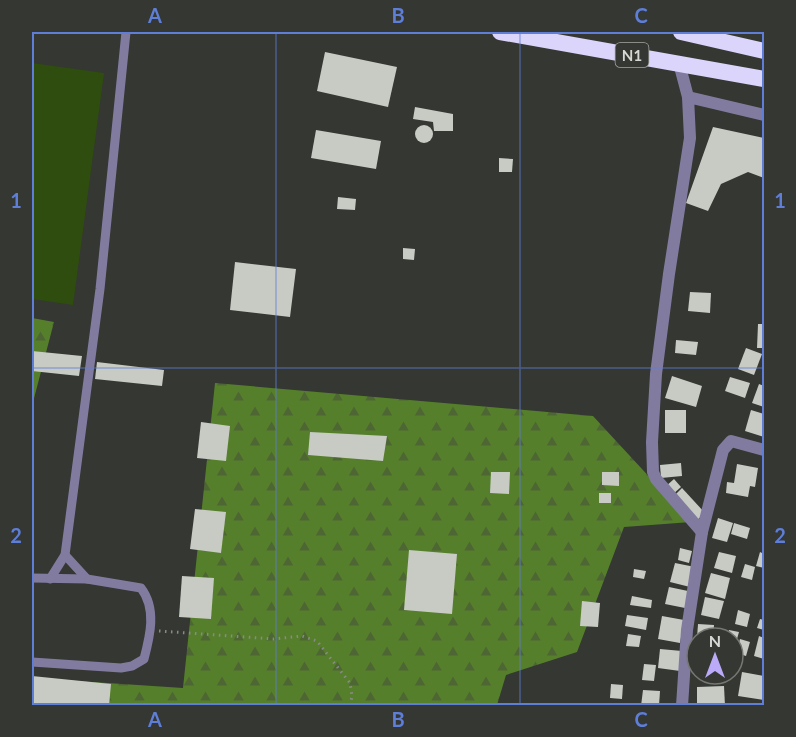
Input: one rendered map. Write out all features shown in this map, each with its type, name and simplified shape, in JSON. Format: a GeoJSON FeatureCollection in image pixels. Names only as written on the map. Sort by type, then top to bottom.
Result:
{"type":"FeatureCollection","features":[{"type":"Feature","properties":{"kind":"highway","name":"N1"},"geometry":{"type":"LineString","coordinates":[[500,32],[765,79]]}},
{"type":"Feature","properties":{"kind":"highway"},"geometry":{"type":"LineString","coordinates":[[681,32],[765,51]]}},
{"type":"Feature","properties":{"kind":"street"},"geometry":{"type":"LineString","coordinates":[[679,63],[688,97],[690,138],[656,375],[652,442],[653,472],[656,479],[702,532]]}},
{"type":"Feature","properties":{"kind":"street"},"geometry":{"type":"LineString","coordinates":[[688,97],[765,115]]}},
{"type":"Feature","properties":{"kind":"street"},"geometry":{"type":"LineString","coordinates":[[682,705],[687,630],[702,532],[723,450],[731,441],[765,450]]}},
{"type":"Feature","properties":{"kind":"lane"},"geometry":{"type":"LineString","coordinates":[[50,579],[65,555],[100,289],[126,32]]}},
{"type":"Feature","properties":{"kind":"lane"},"geometry":{"type":"LineString","coordinates":[[65,555],[87,579]]}},
{"type":"Feature","properties":{"kind":"lane"},"geometry":{"type":"LineString","coordinates":[[32,578],[87,579],[141,588],[148,597],[152,630],[144,659],[132,666],[121,668],[32,662]]}},
{"type":"Feature","properties":{"kind":"path"},"geometry":{"type":"LineString","coordinates":[[152,630],[274,639],[302,636],[317,641],[350,683],[352,696],[350,705]]}},
{"type":"Feature","properties":{"kind":"green space"},"geometry":{"type":"Polygon","coordinates":[[[32,63],[104,73],[73,305],[32,299],[32,63]]]}},
{"type":"Feature","properties":{"kind":"green space"},"geometry":{"type":"Polygon","coordinates":[[[32,318],[54,322],[32,406],[32,318]]]}},
{"type":"Feature","properties":{"kind":"green space"},"geometry":{"type":"Polygon","coordinates":[[[215,383],[593,416],[691,522],[624,527],[577,652],[506,675],[497,705],[32,705],[32,678],[183,688],[215,383]]]}},
{"type":"Feature","properties":{"kind":"building"},"geometry":{"type":"Polygon","coordinates":[[[325,52],[397,67],[388,107],[317,91],[325,52]]]}},
{"type":"Feature","properties":{"kind":"building"},"geometry":{"type":"Polygon","coordinates":[[[415,107],[453,114],[453,131],[434,131],[433,122],[413,119],[415,107]]]}},
{"type":"Feature","properties":{"kind":"building"},"geometry":{"type":"Polygon","coordinates":[[[424,125],[430,128],[433,134],[430,140],[424,143],[418,140],[415,134],[418,128],[424,125]]]}},
{"type":"Feature","properties":{"kind":"building"},"geometry":{"type":"Polygon","coordinates":[[[713,127],[764,138],[764,178],[748,172],[721,184],[708,211],[686,203],[713,127]]]}},
{"type":"Feature","properties":{"kind":"building"},"geometry":{"type":"Polygon","coordinates":[[[316,130],[381,141],[376,169],[311,158],[316,130]]]}},
{"type":"Feature","properties":{"kind":"building"},"geometry":{"type":"Polygon","coordinates":[[[499,158],[513,159],[512,172],[499,172],[499,158]]]}},
{"type":"Feature","properties":{"kind":"building"},"geometry":{"type":"Polygon","coordinates":[[[338,197],[356,199],[355,210],[337,209],[338,197]]]}},
{"type":"Feature","properties":{"kind":"building"},"geometry":{"type":"Polygon","coordinates":[[[403,248],[415,249],[414,260],[403,259],[403,248]]]}},
{"type":"Feature","properties":{"kind":"building"},"geometry":{"type":"Polygon","coordinates":[[[235,262],[296,269],[290,317],[230,310],[235,262]]]}},
{"type":"Feature","properties":{"kind":"building"},"geometry":{"type":"Polygon","coordinates":[[[690,292],[711,293],[710,313],[688,311],[690,292]]]}},
{"type":"Feature","properties":{"kind":"building"},"geometry":{"type":"Polygon","coordinates":[[[758,324],[764,324],[764,348],[757,348],[758,324]]]}},
{"type":"Feature","properties":{"kind":"building"},"geometry":{"type":"Polygon","coordinates":[[[676,340],[698,342],[696,355],[675,353],[676,340]]]}},
{"type":"Feature","properties":{"kind":"building"},"geometry":{"type":"Polygon","coordinates":[[[746,348],[762,354],[754,375],[738,369],[746,348]]]}},
{"type":"Feature","properties":{"kind":"building"},"geometry":{"type":"Polygon","coordinates":[[[32,351],[82,356],[79,376],[32,371],[32,351]]]}},
{"type":"Feature","properties":{"kind":"building"},"geometry":{"type":"Polygon","coordinates":[[[97,362],[164,370],[162,386],[95,379],[97,362]]]}},
{"type":"Feature","properties":{"kind":"building"},"geometry":{"type":"Polygon","coordinates":[[[672,376],[702,386],[696,407],[665,398],[672,376]]]}},
{"type":"Feature","properties":{"kind":"building"},"geometry":{"type":"Polygon","coordinates":[[[730,377],[750,383],[745,398],[725,391],[730,377]]]}},
{"type":"Feature","properties":{"kind":"building"},"geometry":{"type":"Polygon","coordinates":[[[759,384],[764,386],[764,407],[752,403],[759,384]]]}},
{"type":"Feature","properties":{"kind":"building"},"geometry":{"type":"Polygon","coordinates":[[[665,410],[686,410],[686,433],[665,433],[665,410]]]}},
{"type":"Feature","properties":{"kind":"building"},"geometry":{"type":"Polygon","coordinates":[[[751,410],[764,414],[764,437],[745,431],[751,410]]]}},
{"type":"Feature","properties":{"kind":"building"},"geometry":{"type":"Polygon","coordinates":[[[201,422],[230,426],[226,461],[197,458],[201,422]]]}},
{"type":"Feature","properties":{"kind":"building"},"geometry":{"type":"Polygon","coordinates":[[[310,432],[387,436],[383,461],[308,455],[310,432]]]}},
{"type":"Feature","properties":{"kind":"building"},"geometry":{"type":"Polygon","coordinates":[[[681,463],[682,476],[661,478],[660,465],[681,463]]]}},
{"type":"Feature","properties":{"kind":"building"},"geometry":{"type":"Polygon","coordinates":[[[737,464],[758,468],[755,487],[750,486],[748,497],[726,493],[727,482],[734,483],[737,464]]]}},
{"type":"Feature","properties":{"kind":"building"},"geometry":{"type":"Polygon","coordinates":[[[491,472],[510,472],[509,494],[490,493],[491,472]]]}},
{"type":"Feature","properties":{"kind":"building"},"geometry":{"type":"Polygon","coordinates":[[[602,472],[619,472],[619,486],[602,485],[602,472]]]}},
{"type":"Feature","properties":{"kind":"building"},"geometry":{"type":"Polygon","coordinates":[[[674,479],[681,487],[672,495],[665,487],[674,479]]]}},
{"type":"Feature","properties":{"kind":"building"},"geometry":{"type":"Polygon","coordinates":[[[682,488],[705,513],[695,522],[673,497],[682,488]]]}},
{"type":"Feature","properties":{"kind":"building"},"geometry":{"type":"Polygon","coordinates":[[[599,493],[611,493],[611,503],[599,503],[599,493]]]}},
{"type":"Feature","properties":{"kind":"building"},"geometry":{"type":"Polygon","coordinates":[[[195,509],[226,512],[221,553],[190,549],[195,509]]]}},
{"type":"Feature","properties":{"kind":"building"},"geometry":{"type":"Polygon","coordinates":[[[718,518],[733,523],[727,542],[712,538],[718,518]]]}},
{"type":"Feature","properties":{"kind":"building"},"geometry":{"type":"Polygon","coordinates":[[[734,523],[750,528],[747,539],[731,534],[734,523]]]}},
{"type":"Feature","properties":{"kind":"building"},"geometry":{"type":"Polygon","coordinates":[[[680,548],[692,551],[689,563],[678,560],[680,548]]]}},
{"type":"Feature","properties":{"kind":"building"},"geometry":{"type":"Polygon","coordinates":[[[409,550],[457,554],[452,614],[404,610],[409,550]]]}},
{"type":"Feature","properties":{"kind":"building"},"geometry":{"type":"Polygon","coordinates":[[[719,552],[736,556],[732,573],[714,568],[719,552]]]}},
{"type":"Feature","properties":{"kind":"building"},"geometry":{"type":"Polygon","coordinates":[[[760,552],[764,554],[764,568],[756,566],[760,552]]]}},
{"type":"Feature","properties":{"kind":"building"},"geometry":{"type":"Polygon","coordinates":[[[675,563],[695,567],[690,587],[670,582],[675,563]]]}},
{"type":"Feature","properties":{"kind":"building"},"geometry":{"type":"Polygon","coordinates":[[[745,564],[755,567],[752,580],[741,577],[745,564]]]}},
{"type":"Feature","properties":{"kind":"building"},"geometry":{"type":"Polygon","coordinates":[[[634,569],[646,571],[644,579],[633,577],[634,569]]]}},
{"type":"Feature","properties":{"kind":"building"},"geometry":{"type":"Polygon","coordinates":[[[711,573],[730,578],[725,599],[705,593],[711,573]]]}},
{"type":"Feature","properties":{"kind":"building"},"geometry":{"type":"Polygon","coordinates":[[[182,576],[214,578],[211,619],[179,617],[182,576]]]}},
{"type":"Feature","properties":{"kind":"building"},"geometry":{"type":"Polygon","coordinates":[[[669,587],[688,591],[685,608],[665,604],[669,587]]]}},
{"type":"Feature","properties":{"kind":"building"},"geometry":{"type":"Polygon","coordinates":[[[632,596],[652,600],[651,608],[630,605],[632,596]]]}},
{"type":"Feature","properties":{"kind":"building"},"geometry":{"type":"Polygon","coordinates":[[[705,597],[724,601],[719,619],[701,615],[705,597]]]}},
{"type":"Feature","properties":{"kind":"building"},"geometry":{"type":"Polygon","coordinates":[[[582,601],[600,603],[598,627],[580,626],[582,601]]]}},
{"type":"Feature","properties":{"kind":"building"},"geometry":{"type":"Polygon","coordinates":[[[738,610],[750,614],[747,627],[735,624],[738,610]]]}},
{"type":"Feature","properties":{"kind":"building"},"geometry":{"type":"Polygon","coordinates":[[[627,615],[648,618],[646,630],[625,626],[627,615]]]}},
{"type":"Feature","properties":{"kind":"building"},"geometry":{"type":"Polygon","coordinates":[[[662,616],[684,620],[680,643],[658,639],[662,616]]]}},
{"type":"Feature","properties":{"kind":"building"},"geometry":{"type":"Polygon","coordinates":[[[760,619],[764,620],[764,630],[757,628],[760,619]]]}},
{"type":"Feature","properties":{"kind":"building"},"geometry":{"type":"Polygon","coordinates":[[[698,624],[714,625],[714,626],[698,626],[698,624]]]}},
{"type":"Feature","properties":{"kind":"building"},"geometry":{"type":"Polygon","coordinates":[[[628,634],[641,636],[639,647],[626,646],[628,634]]]}},
{"type":"Feature","properties":{"kind":"building"},"geometry":{"type":"Polygon","coordinates":[[[759,636],[764,638],[764,659],[754,656],[759,636]]]}},
{"type":"Feature","properties":{"kind":"building"},"geometry":{"type":"Polygon","coordinates":[[[745,640],[750,642],[745,656],[745,640]]]}},
{"type":"Feature","properties":{"kind":"building"},"geometry":{"type":"Polygon","coordinates":[[[660,649],[682,651],[680,671],[658,668],[660,649]]]}},
{"type":"Feature","properties":{"kind":"building"},"geometry":{"type":"Polygon","coordinates":[[[644,664],[656,665],[654,681],[642,680],[644,664]]]}},
{"type":"Feature","properties":{"kind":"building"},"geometry":{"type":"Polygon","coordinates":[[[745,673],[764,676],[764,700],[738,696],[740,686],[745,686],[745,673]]]}},
{"type":"Feature","properties":{"kind":"building"},"geometry":{"type":"Polygon","coordinates":[[[32,676],[111,684],[109,706],[32,706],[32,676]]]}},
{"type":"Feature","properties":{"kind":"building"},"geometry":{"type":"Polygon","coordinates":[[[611,684],[623,685],[622,699],[610,698],[611,684]]]}},
{"type":"Feature","properties":{"kind":"building"},"geometry":{"type":"Polygon","coordinates":[[[724,686],[725,706],[697,706],[697,687],[724,686]]]}},
{"type":"Feature","properties":{"kind":"building"},"geometry":{"type":"Polygon","coordinates":[[[643,690],[660,691],[659,706],[641,706],[643,690]]]}}]}
